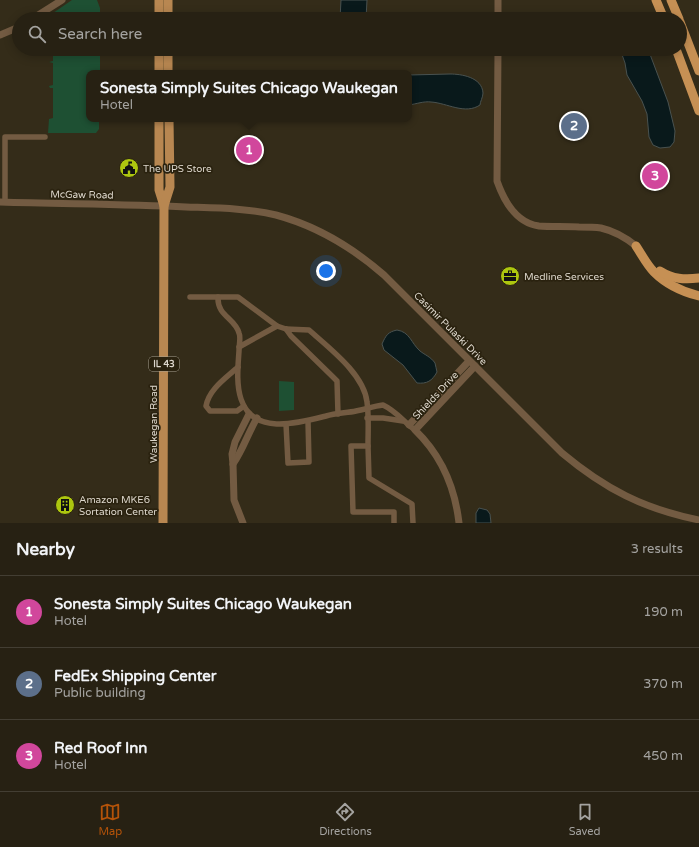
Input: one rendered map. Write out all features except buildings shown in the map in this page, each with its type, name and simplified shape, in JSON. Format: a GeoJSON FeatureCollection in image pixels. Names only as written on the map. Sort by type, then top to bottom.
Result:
{"type":"FeatureCollection","features":[{"type":"Feature","properties":{"kind":"highway"},"geometry":{"type":"LineString","coordinates":[[656,0],[661,12]]}},
{"type":"Feature","properties":{"kind":"highway"},"geometry":{"type":"LineString","coordinates":[[671,0],[676,12]]}},
{"type":"Feature","properties":{"kind":"highway"},"geometry":{"type":"LineString","coordinates":[[687,40],[699,71]]}},
{"type":"Feature","properties":{"kind":"highway"},"geometry":{"type":"LineString","coordinates":[[679,56],[699,111]]}},
{"type":"Feature","properties":{"kind":"highway"},"geometry":{"type":"LineString","coordinates":[[636,246],[661,272],[670,277],[681,280],[699,278]]}},
{"type":"Feature","properties":{"kind":"highway"},"geometry":{"type":"LineString","coordinates":[[636,246],[654,272],[671,285],[699,296]]}},
{"type":"Feature","properties":{"kind":"main road"},"geometry":{"type":"LineString","coordinates":[[159,0],[159,12]]}},
{"type":"Feature","properties":{"kind":"main road"},"geometry":{"type":"LineString","coordinates":[[168,0],[168,12]]}},
{"type":"Feature","properties":{"kind":"main road"},"geometry":{"type":"LineString","coordinates":[[159,56],[159,70]]}},
{"type":"Feature","properties":{"kind":"main road"},"geometry":{"type":"LineString","coordinates":[[168,56],[168,70]]}},
{"type":"Feature","properties":{"kind":"main road","name":"Waukegan Road"},"geometry":{"type":"LineString","coordinates":[[159,122],[158,190],[164,206]]}},
{"type":"Feature","properties":{"kind":"main road","name":"Waukegan Road"},"geometry":{"type":"LineString","coordinates":[[163,523],[164,206],[170,187],[169,122]]}},
{"type":"Feature","properties":{"kind":"street"},"geometry":{"type":"LineString","coordinates":[[43,12],[62,0]]}},
{"type":"Feature","properties":{"kind":"street"},"geometry":{"type":"LineString","coordinates":[[498,0],[498,12]]}},
{"type":"Feature","properties":{"kind":"street"},"geometry":{"type":"LineString","coordinates":[[0,35],[12,30]]}},
{"type":"Feature","properties":{"kind":"street"},"geometry":{"type":"LineString","coordinates":[[498,56],[497,181],[501,194],[506,202],[514,213],[527,222],[537,226],[599,228],[612,231],[625,237],[636,246]]}},
{"type":"Feature","properties":{"kind":"street"},"geometry":{"type":"LineString","coordinates":[[3,202],[5,137],[45,137]]}},
{"type":"Feature","properties":{"kind":"street","name":"McGaw Road"},"geometry":{"type":"LineString","coordinates":[[3,202],[164,206]]}},
{"type":"Feature","properties":{"kind":"street","name":"Casimir Pulaski Drive"},"geometry":{"type":"LineString","coordinates":[[164,206],[249,210],[276,215],[324,233],[379,270],[562,453],[592,477],[642,504],[661,511],[699,520]]}},
{"type":"Feature","properties":{"kind":"street"},"geometry":{"type":"LineString","coordinates":[[190,297],[238,297],[277,326],[286,329],[309,330],[348,366],[364,390],[367,402],[369,478],[412,504],[413,523]]}},
{"type":"Feature","properties":{"kind":"street"},"geometry":{"type":"LineString","coordinates":[[218,298],[219,308],[239,333],[239,387],[241,399],[249,414],[266,422],[286,424],[308,421],[383,405],[391,409],[415,430]]}},
{"type":"Feature","properties":{"kind":"street"},"geometry":{"type":"LineString","coordinates":[[239,347],[277,326]]}},
{"type":"Feature","properties":{"kind":"street"},"geometry":{"type":"LineString","coordinates":[[286,329],[291,336],[333,376],[337,382],[338,414]]}},
{"type":"Feature","properties":{"kind":"street","name":"Shields Drive"},"geometry":{"type":"LineString","coordinates":[[406,423],[469,361]]}},
{"type":"Feature","properties":{"kind":"street","name":"Shields Drive"},"geometry":{"type":"LineString","coordinates":[[459,523],[457,506],[446,474],[437,458],[415,430],[475,366]]}},
{"type":"Feature","properties":{"kind":"street"},"geometry":{"type":"LineString","coordinates":[[238,367],[211,393],[207,398],[206,406],[210,411],[237,411],[244,406]]}},
{"type":"Feature","properties":{"kind":"street"},"geometry":{"type":"LineString","coordinates":[[243,523],[234,500],[232,454],[249,414]]}},
{"type":"Feature","properties":{"kind":"street"},"geometry":{"type":"LineString","coordinates":[[233,464],[242,450],[250,430],[257,418]]}},
{"type":"Feature","properties":{"kind":"street"},"geometry":{"type":"LineString","coordinates":[[367,418],[383,418],[406,423]]}},
{"type":"Feature","properties":{"kind":"street"},"geometry":{"type":"LineString","coordinates":[[286,424],[288,463],[309,462],[308,421]]}},
{"type":"Feature","properties":{"kind":"street"},"geometry":{"type":"LineString","coordinates":[[368,446],[351,446],[353,512],[394,512],[394,523]]}},
{"type":"Feature","properties":{"kind":"street"},"geometry":{"type":"LineString","coordinates":[[234,447],[242,450]]}},
{"type":"Feature","properties":{"kind":"green space"},"geometry":{"type":"Polygon","coordinates":[[[72,0],[97,0],[100,8],[100,12],[54,12],[72,0]]]}},
{"type":"Feature","properties":{"kind":"green space"},"geometry":{"type":"Polygon","coordinates":[[[53,56],[100,56],[100,70],[86,70],[86,122],[99,122],[99,129],[96,133],[48,133],[49,119],[53,118],[53,88],[50,88],[49,86],[53,85],[53,63],[49,62],[53,61],[53,56]]]}},
{"type":"Feature","properties":{"kind":"green space"},"geometry":{"type":"Polygon","coordinates":[[[279,381],[294,382],[294,410],[279,411],[279,381]]]}},
{"type":"Feature","properties":{"kind":"shaded area"},"geometry":{"type":"Polygon","coordinates":[[[341,0],[367,0],[366,12],[340,12],[341,0]]]}},
{"type":"Feature","properties":{"kind":"shaded area"},"geometry":{"type":"Polygon","coordinates":[[[622,56],[651,56],[668,102],[675,131],[674,142],[670,147],[660,148],[653,145],[649,137],[647,114],[642,101],[627,75],[622,56]]]}},
{"type":"Feature","properties":{"kind":"shaded area"},"geometry":{"type":"Polygon","coordinates":[[[450,74],[465,76],[475,80],[479,83],[483,93],[480,105],[474,108],[462,109],[428,102],[412,104],[412,75],[450,74]]]}},
{"type":"Feature","properties":{"kind":"shaded area"},"geometry":{"type":"Polygon","coordinates":[[[397,330],[408,335],[417,348],[435,363],[437,372],[429,381],[417,383],[403,365],[384,350],[382,344],[386,336],[397,330]]]}},
{"type":"Feature","properties":{"kind":"shaded area"},"geometry":{"type":"Polygon","coordinates":[[[479,508],[487,510],[490,514],[491,523],[476,523],[476,513],[479,508]]]}},
{"type":"Feature","properties":{"kind":"place","name":"FedEx Shipping Center"},"geometry":{"type":"Point","coordinates":[574,126]}},
{"type":"Feature","properties":{"kind":"place","name":"Sonesta Simply Suites Chicago Waukegan"},"geometry":{"type":"Point","coordinates":[249,150]}},
{"type":"Feature","properties":{"kind":"place","name":"The UPS Store"},"geometry":{"type":"Point","coordinates":[129,168]}},
{"type":"Feature","properties":{"kind":"place","name":"Red Roof Inn"},"geometry":{"type":"Point","coordinates":[655,176]}},
{"type":"Feature","properties":{"kind":"place","name":"Medline Services"},"geometry":{"type":"Point","coordinates":[510,276]}},
{"type":"Feature","properties":{"kind":"place","name":"Amazon MKE6 Sortation Center"},"geometry":{"type":"Point","coordinates":[65,505]}}]}
